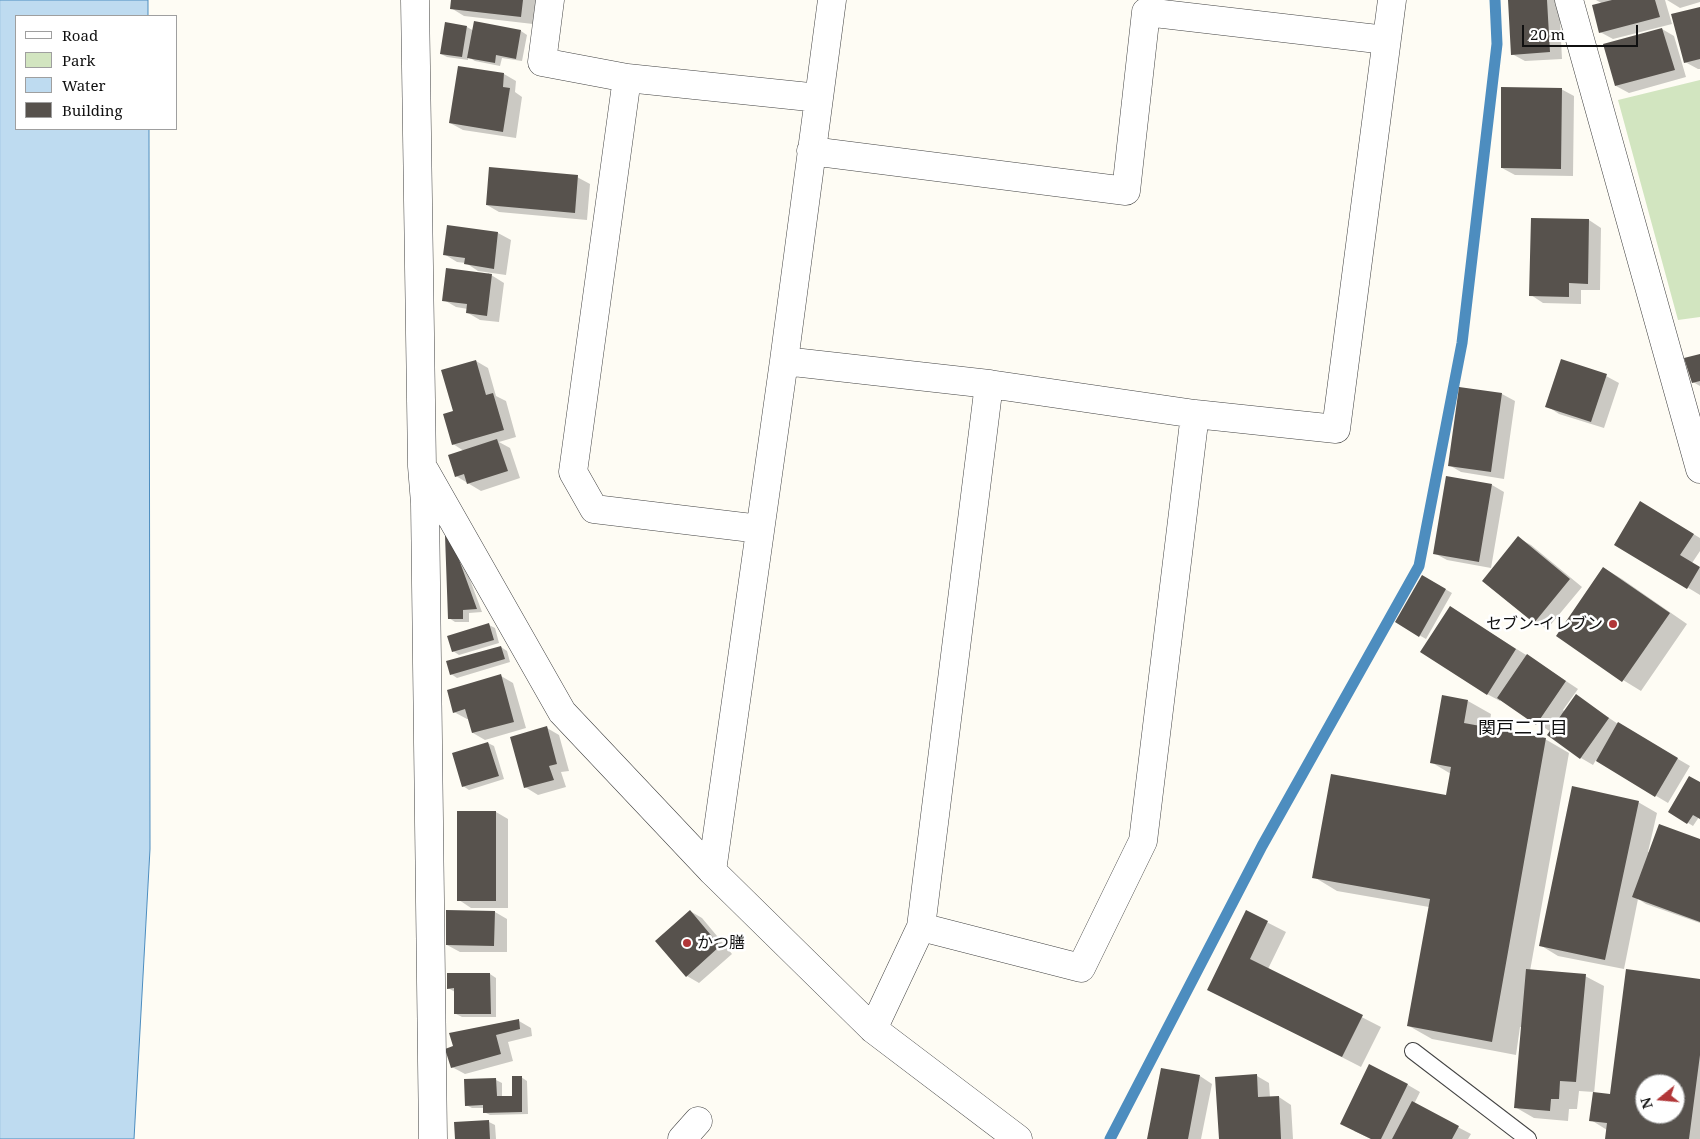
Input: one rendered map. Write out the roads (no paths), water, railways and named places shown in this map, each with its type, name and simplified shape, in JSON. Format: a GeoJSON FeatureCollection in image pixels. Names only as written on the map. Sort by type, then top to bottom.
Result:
{"type":"FeatureCollection","features":[{"type":"Feature","properties":{"kind":"street"},"geometry":{"type":"LineString","coordinates":[[415,0],[422,466],[425,533],[433,1139]]}},
{"type":"Feature","properties":{"kind":"street"},"geometry":{"type":"LineString","coordinates":[[550,0],[542,62],[627,78],[819,98]]}},
{"type":"Feature","properties":{"kind":"street"},"geometry":{"type":"LineString","coordinates":[[712,870],[784,361],[832,0]]}},
{"type":"Feature","properties":{"kind":"street"},"geometry":{"type":"LineString","coordinates":[[784,361],[989,384],[1195,414],[1336,429],[1392,0]]}},
{"type":"Feature","properties":{"kind":"street"},"geometry":{"type":"LineString","coordinates":[[1569,0],[1700,469]]}},
{"type":"Feature","properties":{"kind":"street"},"geometry":{"type":"LineString","coordinates":[[810,162],[1126,192],[1146,12],[1386,40]]}},
{"type":"Feature","properties":{"kind":"street"},"geometry":{"type":"LineString","coordinates":[[627,78],[573,472],[594,509],[760,528]]}},
{"type":"Feature","properties":{"kind":"street"},"geometry":{"type":"LineString","coordinates":[[873,1029],[921,927],[989,384]]}},
{"type":"Feature","properties":{"kind":"street"},"geometry":{"type":"LineString","coordinates":[[921,927],[1081,968],[1143,841],[1195,414]]}},
{"type":"Feature","properties":{"kind":"street"},"geometry":{"type":"LineString","coordinates":[[422,466],[562,712],[712,870],[873,1029],[1018,1139]]}},
{"type":"Feature","properties":{"kind":"lane"},"geometry":{"type":"LineString","coordinates":[[1413,1051],[1528,1139]]}},
{"type":"Feature","properties":{"kind":"water"},"geometry":{"type":"Polygon","coordinates":[[[0,0],[148,0],[148,15],[15,15],[15,130],[149,130],[150,849],[134,1139],[0,1139],[0,0]]]}},
{"type":"Feature","properties":{"kind":"waterway"},"geometry":{"type":"LineString","coordinates":[[1110,1139],[1262,846],[1419,566],[1462,343],[1497,44],[1495,0]]}},
{"type":"Feature","properties":{"kind":"place","name":"セブン-イレブン"},"geometry":{"type":"Point","coordinates":[1613,624]}},
{"type":"Feature","properties":{"kind":"place","name":"かつ膳"},"geometry":{"type":"Point","coordinates":[687,943]}},
{"type":"Feature","properties":{"kind":"district","name":"関戸二丁目"},"geometry":{"type":"Point","coordinates":[1523,729]}}]}
